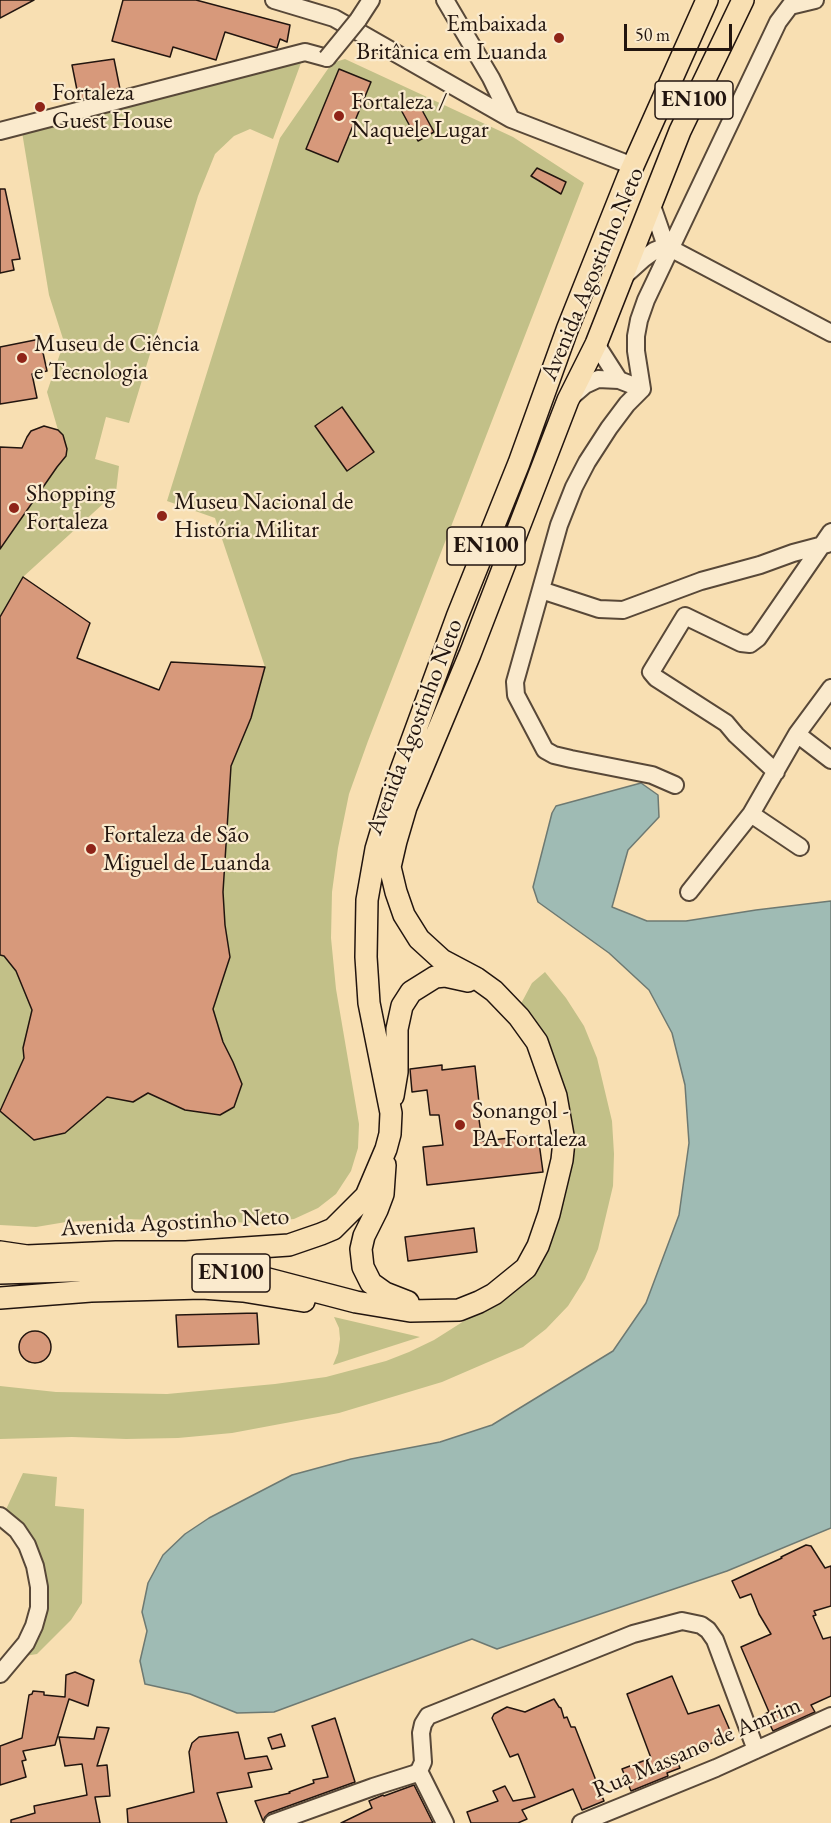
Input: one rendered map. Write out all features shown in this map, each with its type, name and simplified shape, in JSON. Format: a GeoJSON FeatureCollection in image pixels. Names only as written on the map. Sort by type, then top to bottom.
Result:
{"type":"FeatureCollection","features":[{"type":"Feature","properties":{"kind":"main road","name":"Avenida Agostinho Neto"},"geometry":{"type":"LineString","coordinates":[[0,1252],[27,1256],[270,1247],[300,1242],[333,1229],[366,1196],[386,1149],[390,1134],[391,1113],[371,1014],[366,965],[367,900],[376,849],[393,792],[457,617],[519,463],[567,330],[633,166],[707,0]]}},
{"type":"Feature","properties":{"kind":"main road","name":"Avenida Agostinho Neto"},"geometry":{"type":"LineString","coordinates":[[0,1273],[173,1268],[213,1270],[268,1279],[356,1302],[410,1311],[459,1310],[494,1294],[526,1268],[545,1228],[562,1160],[564,1141],[556,1096],[537,1042],[519,1017],[494,991],[476,978],[442,960],[419,939],[404,915],[390,867],[406,807],[470,654],[568,400],[596,344],[690,110],[742,0]]}},
{"type":"Feature","properties":{"kind":"main road"},"geometry":{"type":"LineString","coordinates":[[391,1113],[397,1072],[397,1029],[402,1006],[411,992],[430,980],[442,976],[466,980],[494,991]]}},
{"type":"Feature","properties":{"kind":"main road"},"geometry":{"type":"LineString","coordinates":[[386,1149],[383,1194],[364,1236],[361,1249],[363,1267],[371,1283],[395,1298],[459,1310]]}},
{"type":"Feature","properties":{"kind":"main road"},"geometry":{"type":"LineString","coordinates":[[0,1257],[27,1256]]}},
{"type":"Feature","properties":{"kind":"main road"},"geometry":{"type":"LineString","coordinates":[[0,1298],[202,1288],[243,1291],[408,1317],[435,1317],[459,1310]]}},
{"type":"Feature","properties":{"kind":"street"},"geometry":{"type":"LineString","coordinates":[[274,0],[334,18],[511,119],[633,166]]}},
{"type":"Feature","properties":{"kind":"street"},"geometry":{"type":"LineString","coordinates":[[0,131],[305,52],[327,58],[371,0]]}},
{"type":"Feature","properties":{"kind":"street"},"geometry":{"type":"LineString","coordinates":[[445,0],[491,78],[511,119]]}},
{"type":"Feature","properties":{"kind":"street"},"geometry":{"type":"LineString","coordinates":[[642,389],[636,351],[639,320],[668,248],[778,22],[790,6],[815,0]]}},
{"type":"Feature","properties":{"kind":"street"},"geometry":{"type":"LineString","coordinates":[[651,203],[668,248]]}},
{"type":"Feature","properties":{"kind":"street"},"geometry":{"type":"LineString","coordinates":[[621,280],[654,251],[668,248],[831,333]]}},
{"type":"Feature","properties":{"kind":"street"},"geometry":{"type":"LineString","coordinates":[[596,344],[619,380]]}},
{"type":"Feature","properties":{"kind":"street"},"geometry":{"type":"LineString","coordinates":[[568,400],[585,385],[598,379],[619,380],[642,389]]}},
{"type":"Feature","properties":{"kind":"street"},"geometry":{"type":"LineString","coordinates":[[642,389],[609,428],[578,479],[560,525],[541,590],[515,682],[516,695],[545,750],[571,759],[652,775],[675,785]]}},
{"type":"Feature","properties":{"kind":"street"},"geometry":{"type":"LineString","coordinates":[[541,590],[599,609],[623,610],[701,581],[828,540]]}},
{"type":"Feature","properties":{"kind":"street"},"geometry":{"type":"LineString","coordinates":[[674,591],[685,616],[741,643],[750,644],[758,638],[828,540]]}},
{"type":"Feature","properties":{"kind":"street"},"geometry":{"type":"LineString","coordinates":[[685,616],[651,672],[656,678],[726,723],[776,772]]}},
{"type":"Feature","properties":{"kind":"street"},"geometry":{"type":"LineString","coordinates":[[689,892],[751,814],[797,734],[831,688]]}},
{"type":"Feature","properties":{"kind":"street"},"geometry":{"type":"LineString","coordinates":[[797,734],[831,760]]}},
{"type":"Feature","properties":{"kind":"street"},"geometry":{"type":"LineString","coordinates":[[751,814],[800,848]]}},
{"type":"Feature","properties":{"kind":"street"},"geometry":{"type":"LineString","coordinates":[[0,1516],[16,1530],[27,1545],[35,1566],[39,1587],[39,1608],[34,1626],[26,1643],[7,1661],[0,1674]]}},
{"type":"Feature","properties":{"kind":"street"},"geometry":{"type":"LineString","coordinates":[[273,1823],[419,1771],[423,1762],[421,1733],[428,1716],[633,1634],[682,1621],[701,1625],[715,1640],[756,1750]]}},
{"type":"Feature","properties":{"kind":"street","name":"Rua Massano de Amrim"},"geometry":{"type":"LineString","coordinates":[[581,1823],[831,1716]]}},
{"type":"Feature","properties":{"kind":"street"},"geometry":{"type":"LineString","coordinates":[[419,1771],[445,1823]]}},
{"type":"Feature","properties":{"kind":"shaded area"},"geometry":{"type":"Polygon","coordinates":[[[305,52],[273,139],[250,129],[234,136],[215,154],[198,196],[129,423],[106,417],[95,459],[119,466],[116,492],[23,577],[0,617],[0,502],[58,430],[47,392],[64,342],[49,295],[21,126],[305,52]]]}},
{"type":"Feature","properties":{"kind":"shaded area"},"geometry":{"type":"Polygon","coordinates":[[[345,59],[513,137],[584,183],[349,794],[332,892],[331,938],[336,989],[359,1124],[358,1148],[351,1171],[336,1194],[318,1208],[294,1219],[259,1223],[123,1219],[66,1222],[36,1227],[0,1225],[0,1111],[34,1140],[65,1133],[88,1104],[112,1095],[133,1102],[148,1093],[185,1110],[220,1115],[234,1107],[242,1084],[223,1042],[213,1009],[230,957],[223,892],[231,766],[251,718],[265,667],[215,518],[167,501],[280,138],[332,63],[345,59]]]}},
{"type":"Feature","properties":{"kind":"shaded area"},"geometry":{"type":"Polygon","coordinates":[[[0,955],[4,956],[16,971],[32,1010],[23,1048],[24,1058],[0,1109],[0,955]]]}},
{"type":"Feature","properties":{"kind":"shaded area"},"geometry":{"type":"Polygon","coordinates":[[[545,972],[566,998],[584,1026],[597,1058],[612,1121],[614,1154],[613,1186],[598,1249],[585,1279],[568,1306],[546,1329],[523,1347],[442,1382],[339,1413],[232,1433],[178,1438],[0,1439],[0,1386],[56,1392],[167,1394],[326,1377],[386,1361],[409,1352],[434,1340],[483,1309],[532,1257],[564,1141],[516,1013],[532,983],[545,972]]]}},
{"type":"Feature","properties":{"kind":"shaded area"},"geometry":{"type":"Polygon","coordinates":[[[334,1317],[420,1337],[333,1365],[340,1339],[339,1328],[334,1317]]]}},
{"type":"Feature","properties":{"kind":"shaded area"},"geometry":{"type":"Polygon","coordinates":[[[23,1473],[57,1477],[55,1506],[84,1509],[82,1603],[71,1620],[37,1654],[13,1658],[34,1626],[35,1566],[2,1518],[23,1473]]]}},
{"type":"Feature","properties":{"kind":"water"},"geometry":{"type":"Polygon","coordinates":[[[641,783],[658,795],[659,817],[628,850],[612,907],[647,921],[686,921],[831,901],[831,1528],[727,1571],[497,1649],[472,1639],[274,1712],[237,1713],[190,1694],[145,1684],[140,1661],[147,1631],[142,1612],[148,1583],[163,1555],[185,1534],[209,1518],[292,1475],[351,1459],[440,1442],[492,1425],[613,1351],[646,1303],[679,1215],[689,1143],[685,1085],[672,1033],[649,990],[609,953],[538,902],[533,887],[552,813],[556,806],[641,783]]]}},
{"type":"Feature","properties":{"kind":"building"},"geometry":{"type":"Polygon","coordinates":[[[0,0],[34,0],[0,18],[0,0]]]}},
{"type":"Feature","properties":{"kind":"building"},"geometry":{"type":"Polygon","coordinates":[[[123,0],[196,0],[290,25],[287,42],[280,39],[277,48],[225,32],[216,60],[173,47],[170,57],[112,41],[123,0]]]}},
{"type":"Feature","properties":{"kind":"building"},"geometry":{"type":"Polygon","coordinates":[[[114,59],[120,89],[79,100],[72,65],[114,59]]]}},
{"type":"Feature","properties":{"kind":"building","name":"Fortaleza / Naquele Lugar"},"geometry":{"type":"Polygon","coordinates":[[[339,69],[371,82],[338,162],[306,149],[339,69]]]}},
{"type":"Feature","properties":{"kind":"building"},"geometry":{"type":"Polygon","coordinates":[[[416,99],[434,132],[418,141],[400,108],[416,99]]]}},
{"type":"Feature","properties":{"kind":"building"},"geometry":{"type":"Polygon","coordinates":[[[537,168],[566,182],[561,194],[531,176],[537,168]]]}},
{"type":"Feature","properties":{"kind":"building","name":"Museu de Ciência e Tecnologia"},"geometry":{"type":"Polygon","coordinates":[[[0,189],[5,189],[20,259],[12,260],[14,270],[0,273],[0,189]]]}},
{"type":"Feature","properties":{"kind":"building","name":"Museu de Ciência e Tecnologia"},"geometry":{"type":"Polygon","coordinates":[[[40,339],[47,371],[32,374],[37,398],[0,404],[0,347],[40,339]]]}},
{"type":"Feature","properties":{"kind":"building"},"geometry":{"type":"Polygon","coordinates":[[[342,407],[374,452],[347,471],[315,426],[342,407]]]}},
{"type":"Feature","properties":{"kind":"building","name":"Shopping Fortaleza"},"geometry":{"type":"Polygon","coordinates":[[[44,426],[58,430],[63,435],[67,449],[66,456],[0,549],[0,447],[22,448],[31,431],[44,426]]]}},
{"type":"Feature","properties":{"kind":"building"},"geometry":{"type":"Polygon","coordinates":[[[23,577],[90,623],[77,658],[159,690],[171,662],[265,667],[251,718],[231,766],[223,892],[230,957],[213,1009],[223,1042],[242,1084],[234,1107],[220,1115],[185,1110],[148,1093],[133,1102],[107,1097],[65,1133],[34,1140],[0,1111],[24,1058],[23,1048],[32,1010],[16,971],[4,956],[0,955],[0,617],[23,577]]]}},
{"type":"Feature","properties":{"kind":"building","name":"Sonangol - PA Fortaleza"},"geometry":{"type":"Polygon","coordinates":[[[442,1065],[442,1070],[475,1066],[482,1141],[538,1135],[543,1172],[427,1185],[423,1147],[443,1145],[439,1115],[430,1115],[427,1090],[412,1092],[410,1069],[442,1065]]]}},
{"type":"Feature","properties":{"kind":"building"},"geometry":{"type":"Polygon","coordinates":[[[474,1228],[477,1252],[408,1261],[405,1237],[474,1228]]]}},
{"type":"Feature","properties":{"kind":"building"},"geometry":{"type":"Polygon","coordinates":[[[257,1313],[259,1344],[178,1347],[176,1315],[257,1313]]]}},
{"type":"Feature","properties":{"kind":"building"},"geometry":{"type":"Polygon","coordinates":[[[35,1331],[46,1336],[51,1347],[46,1358],[35,1363],[24,1358],[19,1347],[24,1336],[35,1331]]]}},
{"type":"Feature","properties":{"kind":"building"},"geometry":{"type":"Polygon","coordinates":[[[806,1545],[811,1546],[825,1568],[831,1566],[831,1606],[814,1611],[816,1615],[813,1616],[823,1639],[831,1637],[831,1696],[811,1705],[815,1712],[773,1731],[765,1714],[769,1712],[741,1647],[771,1634],[751,1594],[740,1598],[732,1581],[806,1545]]]}},
{"type":"Feature","properties":{"kind":"building"},"geometry":{"type":"Polygon","coordinates":[[[75,1672],[94,1680],[88,1706],[69,1699],[55,1745],[23,1751],[26,1760],[22,1761],[26,1777],[0,1785],[0,1746],[22,1738],[29,1695],[33,1691],[44,1692],[44,1695],[65,1697],[66,1675],[75,1672]]]}},
{"type":"Feature","properties":{"kind":"building"},"geometry":{"type":"Polygon","coordinates":[[[672,1676],[688,1714],[719,1705],[732,1735],[700,1748],[701,1752],[677,1761],[680,1768],[667,1773],[668,1776],[631,1791],[622,1769],[651,1758],[627,1694],[672,1676]]]}},
{"type":"Feature","properties":{"kind":"building"},"geometry":{"type":"Polygon","coordinates":[[[554,1699],[561,1708],[564,1718],[567,1717],[571,1727],[575,1727],[604,1801],[582,1810],[573,1789],[522,1810],[527,1819],[518,1823],[471,1823],[467,1812],[498,1801],[493,1791],[505,1786],[513,1801],[535,1797],[518,1754],[510,1757],[492,1718],[494,1714],[507,1707],[525,1712],[554,1699]]]}},
{"type":"Feature","properties":{"kind":"building"},"geometry":{"type":"Polygon","coordinates":[[[335,1718],[355,1782],[269,1813],[263,1821],[255,1801],[290,1793],[314,1783],[313,1780],[328,1777],[312,1726],[335,1718]]]}},
{"type":"Feature","properties":{"kind":"building"},"geometry":{"type":"Polygon","coordinates":[[[97,1727],[109,1728],[97,1766],[107,1765],[110,1796],[95,1797],[100,1823],[11,1823],[11,1820],[35,1813],[34,1806],[87,1795],[82,1764],[65,1766],[59,1737],[94,1739],[97,1727]]]}},
{"type":"Feature","properties":{"kind":"building"},"geometry":{"type":"Polygon","coordinates":[[[238,1732],[245,1759],[267,1756],[272,1769],[248,1773],[252,1787],[217,1793],[227,1823],[128,1823],[127,1809],[194,1792],[189,1752],[192,1743],[199,1737],[238,1732]]]}},
{"type":"Feature","properties":{"kind":"building"},"geometry":{"type":"Polygon","coordinates":[[[281,1734],[285,1746],[272,1749],[268,1738],[281,1734]]]}},
{"type":"Feature","properties":{"kind":"building"},"geometry":{"type":"Polygon","coordinates":[[[414,1785],[433,1823],[341,1823],[372,1808],[369,1801],[414,1785]]]}},
{"type":"Feature","properties":{"kind":"place","name":"Embaixada Britânica em Luanda"},"geometry":{"type":"Point","coordinates":[559,38]}},
{"type":"Feature","properties":{"kind":"place","name":"Fortaleza Guest House"},"geometry":{"type":"Point","coordinates":[40,107]}},
{"type":"Feature","properties":{"kind":"place","name":"Fortaleza / Naquele Lugar"},"geometry":{"type":"Point","coordinates":[339,116]}},
{"type":"Feature","properties":{"kind":"place","name":"Museu de Ciência e Tecnologia"},"geometry":{"type":"Point","coordinates":[22,358]}},
{"type":"Feature","properties":{"kind":"place","name":"Shopping Fortaleza"},"geometry":{"type":"Point","coordinates":[14,508]}},
{"type":"Feature","properties":{"kind":"place","name":"Museu Nacional de História Militar"},"geometry":{"type":"Point","coordinates":[162,516]}},
{"type":"Feature","properties":{"kind":"place","name":"Fortaleza de São Miguel de Luanda"},"geometry":{"type":"Point","coordinates":[91,849]}},
{"type":"Feature","properties":{"kind":"place","name":"Sonangol - PA Fortaleza"},"geometry":{"type":"Point","coordinates":[460,1125]}}]}
